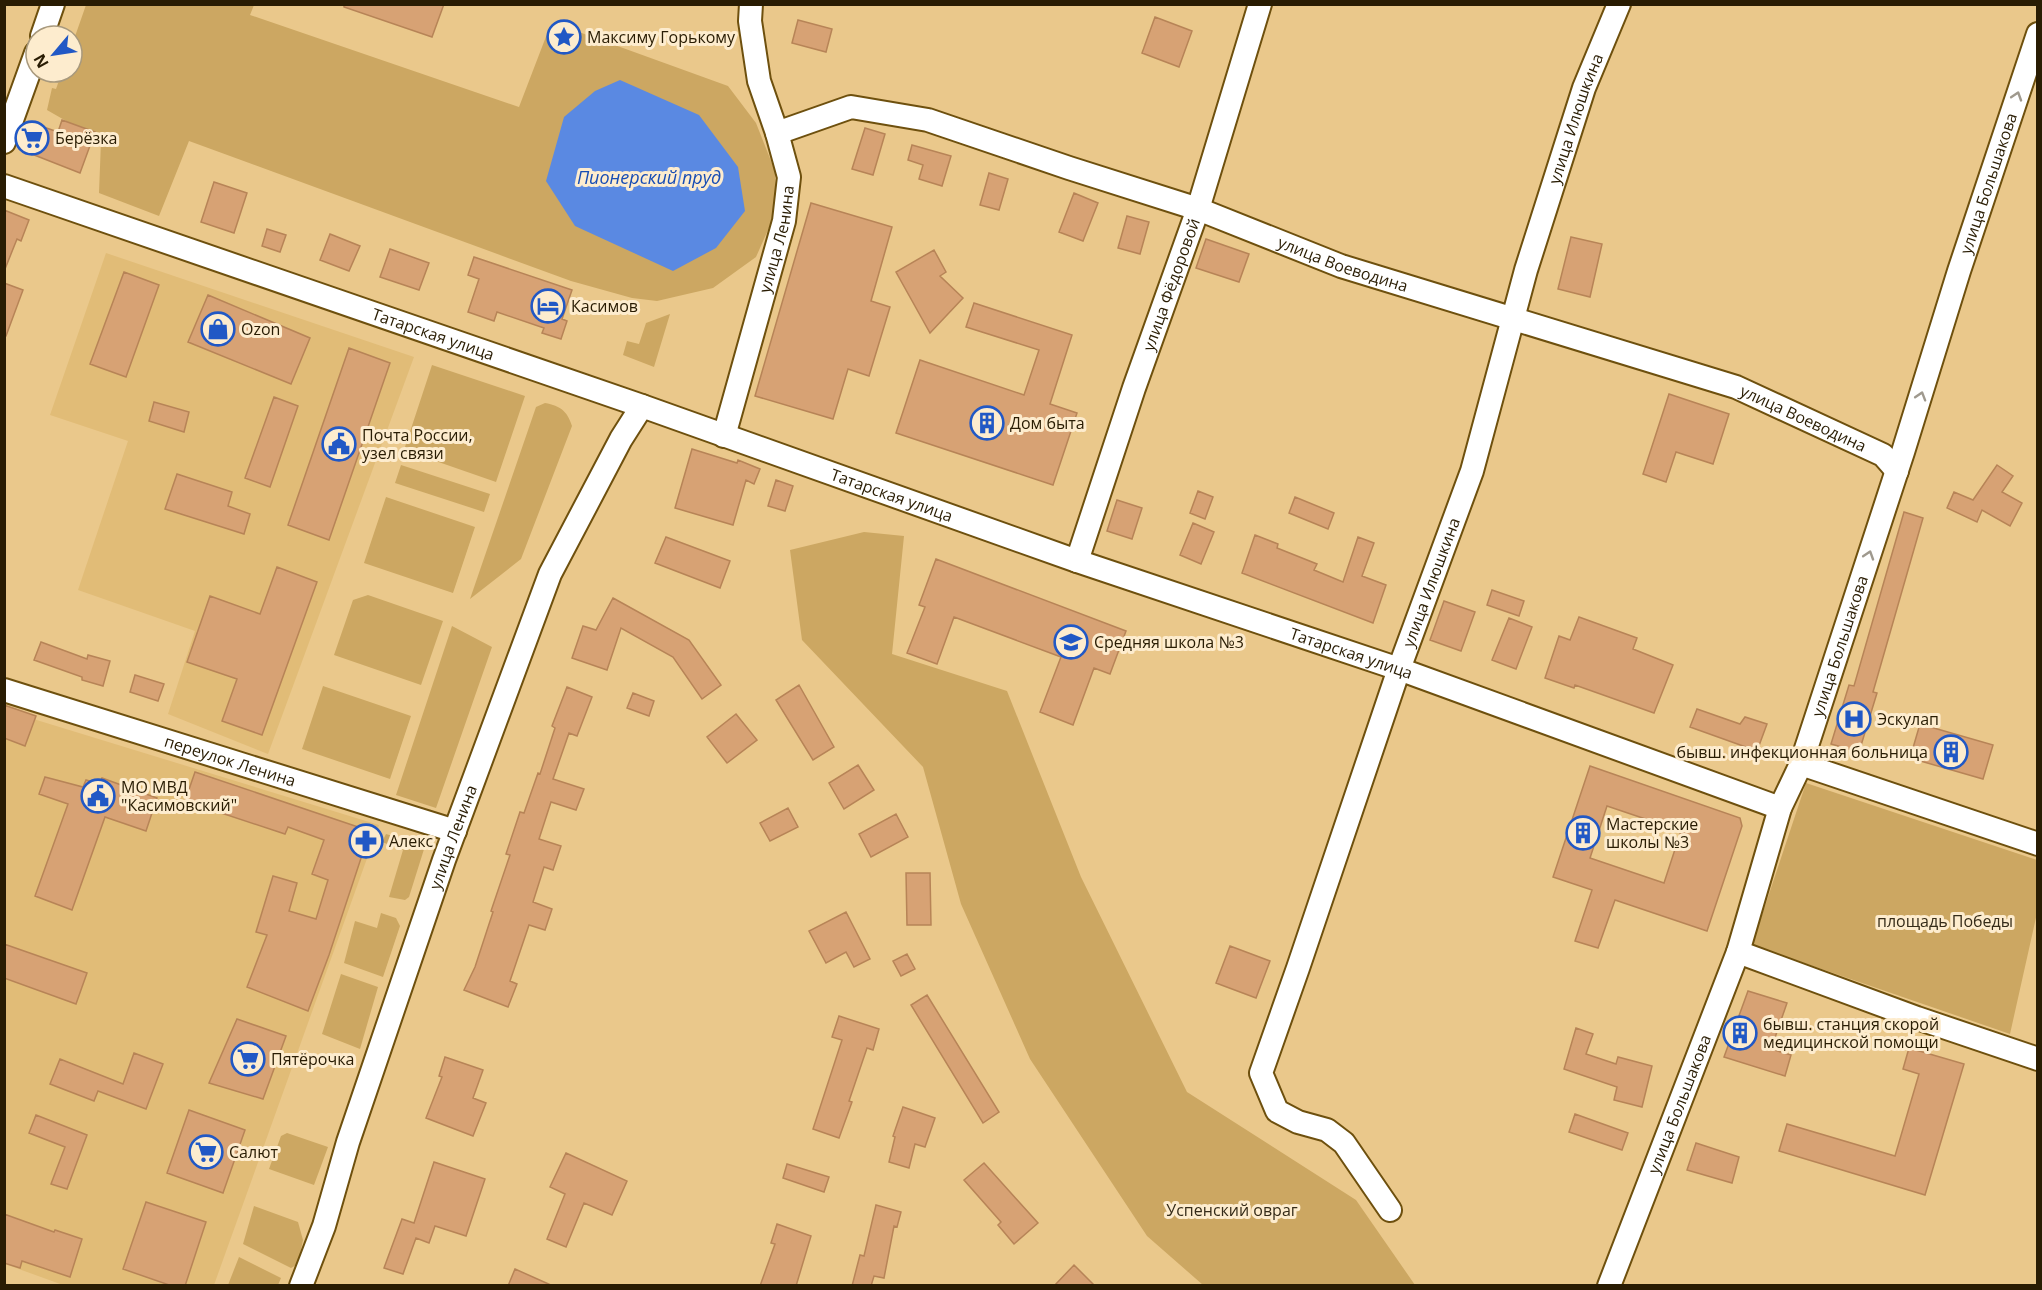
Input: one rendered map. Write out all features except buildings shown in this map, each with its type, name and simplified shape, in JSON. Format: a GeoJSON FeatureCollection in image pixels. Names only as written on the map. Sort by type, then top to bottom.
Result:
{"type":"FeatureCollection","features":[{"type":"Feature","properties":{"kind":"street"},"geometry":{"type":"LineString","coordinates":[[46,24],[53,4]]}},
{"type":"Feature","properties":{"kind":"street","name":"улица Ленина"},"geometry":{"type":"LineString","coordinates":[[724,436],[784,221],[789,177],[759,81],[750,21],[751,4]]}},
{"type":"Feature","properties":{"kind":"street","name":"улица Фёдоровой"},"geometry":{"type":"LineString","coordinates":[[1077,561],[1134,388],[1198,209],[1260,4]]}},
{"type":"Feature","properties":{"kind":"street","name":"улица Илюшкина"},"geometry":{"type":"LineString","coordinates":[[1390,1210],[1344,1143],[1327,1130],[1298,1122],[1277,1111],[1261,1072],[1399,669],[1472,471],[1527,270],[1584,88],[1619,4]]}},
{"type":"Feature","properties":{"kind":"street","name":"улица Большакова"},"geometry":{"type":"LineString","coordinates":[[1609,1286],[1738,952],[1780,808],[1801,764],[2037,34]]}},
{"type":"Feature","properties":{"kind":"street"},"geometry":{"type":"LineString","coordinates":[[4,142],[25,84]]}},
{"type":"Feature","properties":{"kind":"street","name":"улица Воеводина"},"geometry":{"type":"LineString","coordinates":[[777,133],[851,107],[928,120],[1198,209],[1341,266],[1736,387],[1900,461]]}},
{"type":"Feature","properties":{"kind":"street","name":"Татарская улица"},"geometry":{"type":"LineString","coordinates":[[4,186],[642,406],[1077,561],[1399,669],[1780,808]]}},
{"type":"Feature","properties":{"kind":"street","name":"улица Ленина"},"geometry":{"type":"LineString","coordinates":[[301,1286],[324,1226],[348,1142],[455,831],[550,574],[621,439],[642,406]]}},
{"type":"Feature","properties":{"kind":"street","name":"переулок Ленина"},"geometry":{"type":"LineString","coordinates":[[4,690],[455,831]]}},
{"type":"Feature","properties":{"kind":"street"},"geometry":{"type":"LineString","coordinates":[[1801,764],[2037,844]]}},
{"type":"Feature","properties":{"kind":"street"},"geometry":{"type":"LineString","coordinates":[[1738,952],[1917,1018],[2037,1059]]}},
{"type":"Feature","properties":{"kind":"shaded area"},"geometry":{"type":"Polygon","coordinates":[[[106,253],[414,357],[268,754],[168,714],[195,631],[78,590],[128,441],[50,415],[106,253]]]}},
{"type":"Feature","properties":{"kind":"shaded area"},"geometry":{"type":"Polygon","coordinates":[[[4,710],[379,825],[214,1285],[63,1285],[5,1264],[4,710]]]}},
{"type":"Feature","properties":{"kind":"green space"},"geometry":{"type":"Polygon","coordinates":[[[86,5],[254,5],[250,15],[519,107],[547,34],[565,27],[728,86],[756,123],[775,171],[776,212],[756,257],[713,288],[657,301],[632,298],[571,281],[189,141],[159,216],[99,193],[101,141],[47,110],[52,88],[56,89],[58,84],[84,84],[84,24],[79,24],[86,5]]]}},
{"type":"Feature","properties":{"kind":"green space"},"geometry":{"type":"Polygon","coordinates":[[[670,314],[654,367],[623,355],[627,341],[639,344],[646,323],[670,314]]]}},
{"type":"Feature","properties":{"kind":"green space"},"geometry":{"type":"Polygon","coordinates":[[[432,365],[525,396],[496,482],[404,450],[432,365]]]}},
{"type":"Feature","properties":{"kind":"green space"},"geometry":{"type":"Polygon","coordinates":[[[545,403],[563,410],[572,426],[521,559],[470,599],[536,407],[545,403]]]}},
{"type":"Feature","properties":{"kind":"green space"},"geometry":{"type":"Polygon","coordinates":[[[401,465],[490,494],[484,512],[395,483],[401,465]]]}},
{"type":"Feature","properties":{"kind":"green space"},"geometry":{"type":"Polygon","coordinates":[[[386,497],[475,527],[453,593],[364,563],[386,497]]]}},
{"type":"Feature","properties":{"kind":"green space","name":"Успенский овраг"},"geometry":{"type":"Polygon","coordinates":[[[864,532],[904,536],[892,654],[1007,691],[1081,877],[1187,1092],[1356,1200],[1415,1285],[1203,1285],[1147,1236],[1030,1059],[961,904],[923,767],[802,640],[790,550],[864,532]]]}},
{"type":"Feature","properties":{"kind":"green space"},"geometry":{"type":"Polygon","coordinates":[[[368,595],[443,621],[421,685],[334,655],[353,600],[368,595]]]}},
{"type":"Feature","properties":{"kind":"green space"},"geometry":{"type":"Polygon","coordinates":[[[452,626],[492,647],[436,808],[396,795],[452,626]]]}},
{"type":"Feature","properties":{"kind":"green space"},"geometry":{"type":"Polygon","coordinates":[[[323,686],[411,716],[390,779],[302,749],[323,686]]]}},
{"type":"Feature","properties":{"kind":"green space","name":"площадь Победы"},"geometry":{"type":"Polygon","coordinates":[[[1806,783],[2037,860],[2037,913],[2010,1034],[1752,945],[1806,783]]]}},
{"type":"Feature","properties":{"kind":"green space"},"geometry":{"type":"Polygon","coordinates":[[[386,834],[425,846],[409,897],[405,900],[389,897],[403,850],[382,842],[386,834]]]}},
{"type":"Feature","properties":{"kind":"green space"},"geometry":{"type":"Polygon","coordinates":[[[381,913],[396,918],[400,926],[383,977],[344,963],[355,921],[377,928],[381,913]]]}},
{"type":"Feature","properties":{"kind":"green space"},"geometry":{"type":"Polygon","coordinates":[[[341,974],[378,987],[360,1049],[322,1034],[341,974]]]}},
{"type":"Feature","properties":{"kind":"green space"},"geometry":{"type":"Polygon","coordinates":[[[287,1133],[328,1147],[314,1185],[269,1169],[281,1136],[287,1133]]]}},
{"type":"Feature","properties":{"kind":"green space"},"geometry":{"type":"Polygon","coordinates":[[[254,1206],[298,1222],[303,1240],[298,1264],[291,1268],[243,1244],[254,1206]]]}},
{"type":"Feature","properties":{"kind":"green space"},"geometry":{"type":"Polygon","coordinates":[[[239,1257],[281,1278],[278,1285],[228,1285],[239,1257]]]}},
{"type":"Feature","properties":{"kind":"water","name":"Пионерский пруд"},"geometry":{"type":"Polygon","coordinates":[[[620,80],[699,115],[738,167],[745,211],[716,248],[673,271],[575,226],[546,181],[564,117],[595,91],[620,80]]]}},
{"type":"Feature","properties":{"kind":"place","name":"Максиму Горькому"},"geometry":{"type":"Point","coordinates":[564,37]}},
{"type":"Feature","properties":{"kind":"place","name":"Берёзка"},"geometry":{"type":"Point","coordinates":[32,138]}},
{"type":"Feature","properties":{"kind":"place","name":"Касимов"},"geometry":{"type":"Point","coordinates":[548,306]}},
{"type":"Feature","properties":{"kind":"place","name":"Ozon"},"geometry":{"type":"Point","coordinates":[218,329]}},
{"type":"Feature","properties":{"kind":"place","name":"Дом быта"},"geometry":{"type":"Point","coordinates":[987,423]}},
{"type":"Feature","properties":{"kind":"place","name":"Почта России, узел связи"},"geometry":{"type":"Point","coordinates":[339,444]}},
{"type":"Feature","properties":{"kind":"place","name":"Средняя школа №3"},"geometry":{"type":"Point","coordinates":[1071,642]}},
{"type":"Feature","properties":{"kind":"place","name":"Эскулап"},"geometry":{"type":"Point","coordinates":[1854,719]}},
{"type":"Feature","properties":{"kind":"place","name":"бывш. инфекционная больница"},"geometry":{"type":"Point","coordinates":[1951,752]}},
{"type":"Feature","properties":{"kind":"place","name":"МО МВД \"Касимовский\""},"geometry":{"type":"Point","coordinates":[98,796]}},
{"type":"Feature","properties":{"kind":"place","name":"Мастерские школы №3"},"geometry":{"type":"Point","coordinates":[1583,833]}},
{"type":"Feature","properties":{"kind":"place","name":"Алекс"},"geometry":{"type":"Point","coordinates":[366,841]}},
{"type":"Feature","properties":{"kind":"place","name":"бывш. станция скорой медицинской помощи"},"geometry":{"type":"Point","coordinates":[1740,1033]}},
{"type":"Feature","properties":{"kind":"place","name":"Пятёрочка"},"geometry":{"type":"Point","coordinates":[248,1059]}},
{"type":"Feature","properties":{"kind":"place","name":"Салют"},"geometry":{"type":"Point","coordinates":[206,1152]}}]}
